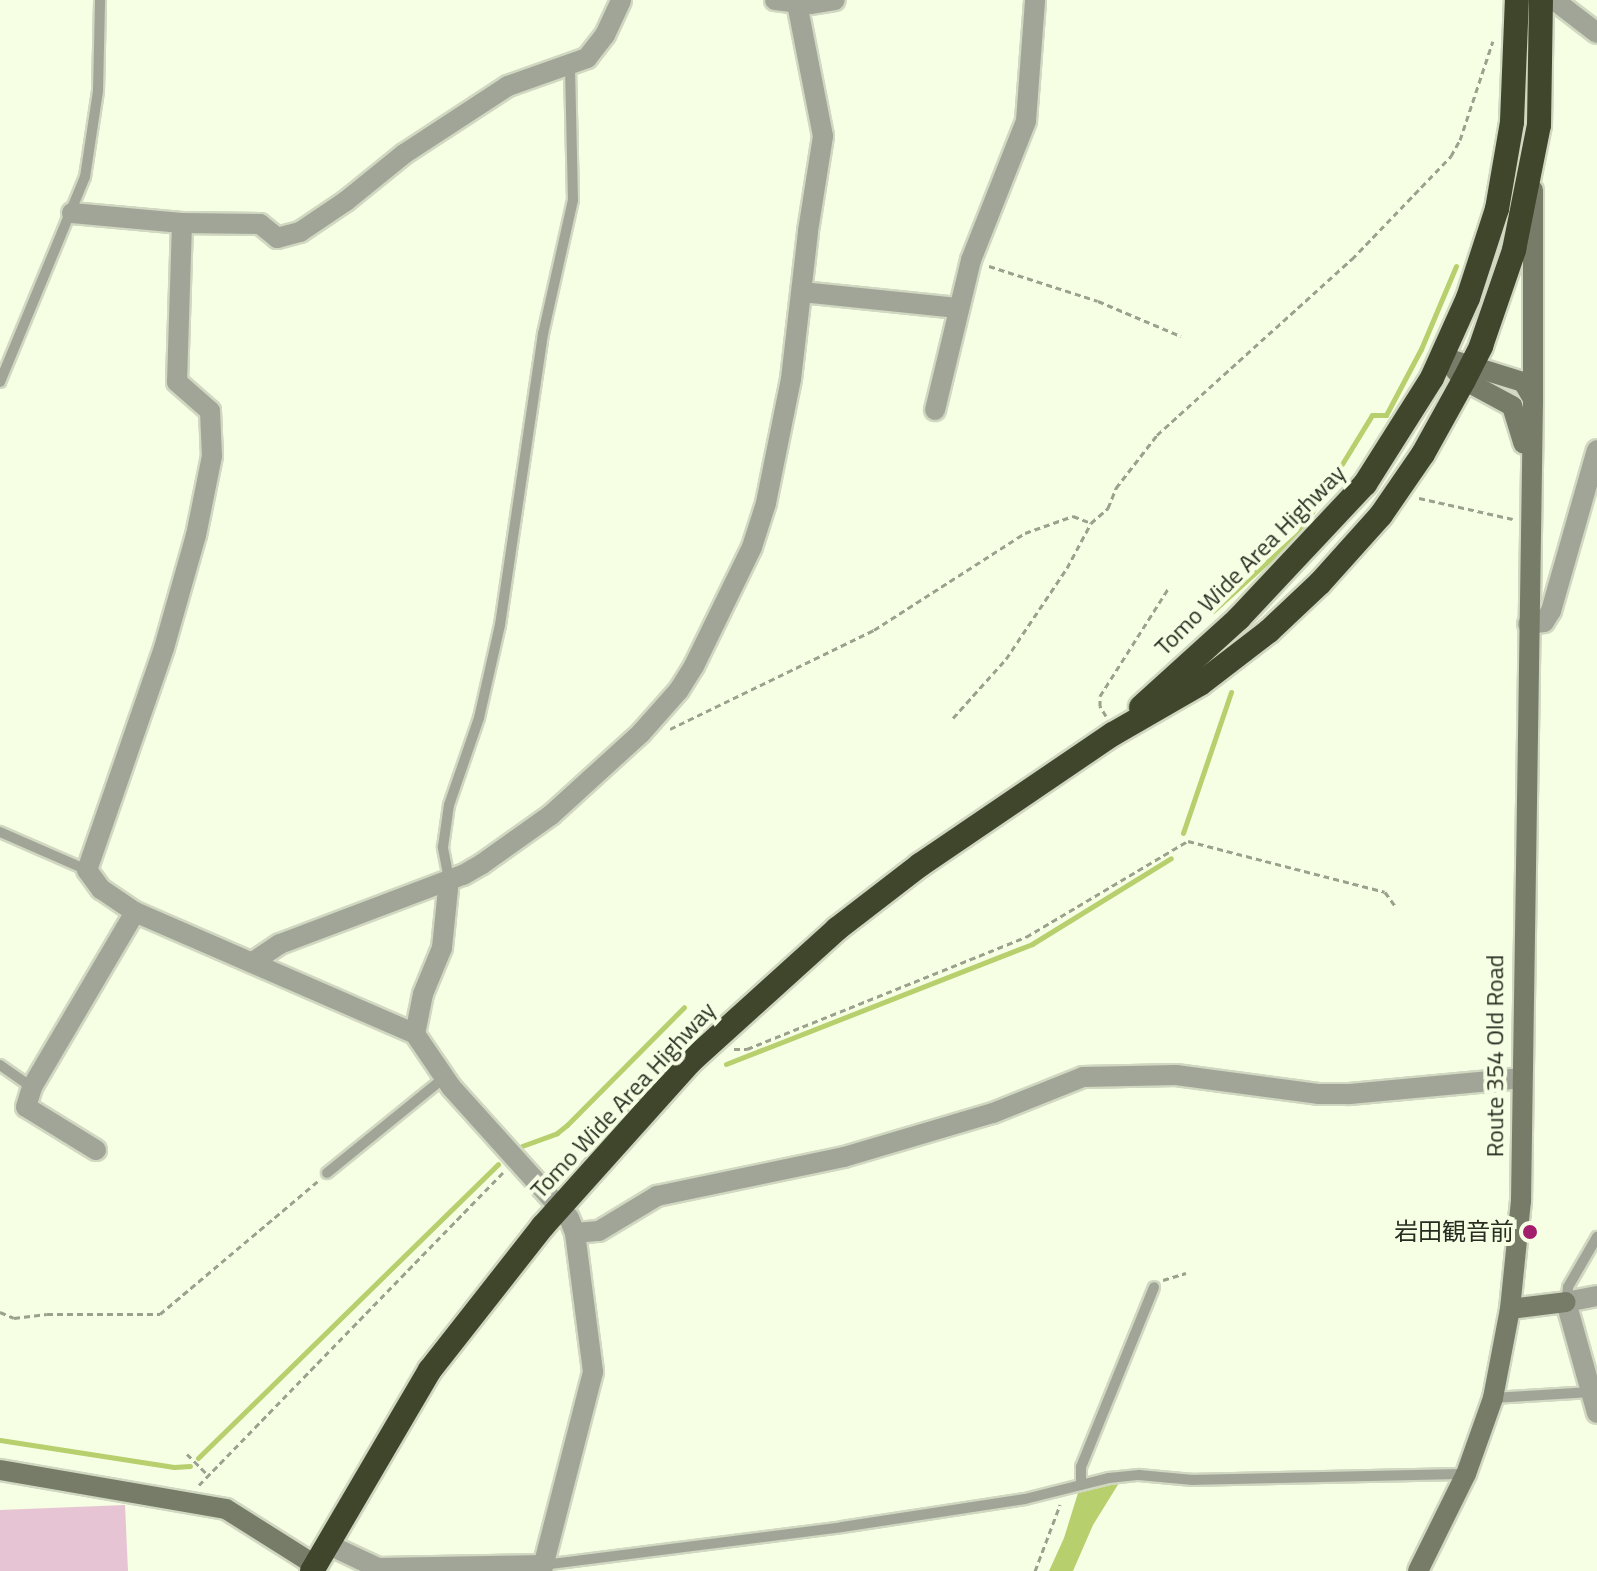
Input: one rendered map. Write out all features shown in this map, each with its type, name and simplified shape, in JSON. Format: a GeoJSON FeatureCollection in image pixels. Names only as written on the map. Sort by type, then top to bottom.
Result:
{"type":"FeatureCollection","features":[{"type":"Feature","properties":{"kind":"highway","name":"Tomo Wide Area Highway"},"geometry":{"type":"LineString","coordinates":[[318,1560],[430,1370],[559,1207],[710,1044],[837,929],[920,865],[1113,734],[1200,684],[1269,631],[1329,575],[1396,494],[1468,372],[1514,250],[1533,166],[1542,62],[1541,0]]}},
{"type":"Feature","properties":{"kind":"highway","name":"Tomo Wide Area Highway"},"geometry":{"type":"LineString","coordinates":[[1113,734],[1239,618],[1365,484],[1407,422],[1442,357],[1475,277],[1497,209],[1512,122],[1518,6]]}},
{"type":"Feature","properties":{"kind":"street"},"geometry":{"type":"LineString","coordinates":[[72,213],[182,223],[260,224],[277,238],[300,232],[481,102],[508,86],[570,66],[595,50],[621,0]]}},
{"type":"Feature","properties":{"kind":"street"},"geometry":{"type":"LineString","coordinates":[[775,0],[797,4],[835,0]]}},
{"type":"Feature","properties":{"kind":"street"},"geometry":{"type":"LineString","coordinates":[[935,410],[957,308],[971,260],[1026,121],[1035,0]]}},
{"type":"Feature","properties":{"kind":"street"},"geometry":{"type":"LineString","coordinates":[[1554,0],[1595,29]]}},
{"type":"Feature","properties":{"kind":"street"},"geometry":{"type":"LineString","coordinates":[[253,962],[280,944],[482,864],[551,815],[641,733],[679,690],[694,666],[752,547],[766,503],[783,421],[823,136],[797,4]]}},
{"type":"Feature","properties":{"kind":"street"},"geometry":{"type":"LineString","coordinates":[[1533,166],[1533,399]]}},
{"type":"Feature","properties":{"kind":"street"},"geometry":{"type":"LineString","coordinates":[[0,1470],[226,1509],[318,1560],[378,1568],[542,1568],[593,1372],[575,1233],[559,1207],[445,1077],[415,1034],[135,912],[101,889],[87,870],[164,648],[196,535],[212,456],[210,411],[205,402],[181,388],[177,376],[182,223]]}},
{"type":"Feature","properties":{"kind":"street"},"geometry":{"type":"LineString","coordinates":[[802,292],[957,308]]}},
{"type":"Feature","properties":{"kind":"street","name":"Route 354 Old Road"},"geometry":{"type":"LineString","coordinates":[[1418,1571],[1466,1474],[1493,1398],[1510,1309],[1521,1201],[1520,1078],[1529,523],[1518,418],[1508,401],[1442,357]]}},
{"type":"Feature","properties":{"kind":"street","name":"Route 354 Old Road"},"geometry":{"type":"LineString","coordinates":[[1468,372],[1523,382],[1533,399],[1533,491],[1529,523]]}},
{"type":"Feature","properties":{"kind":"street"},"geometry":{"type":"LineString","coordinates":[[1528,624],[1544,622],[1551,611],[1597,450]]}},
{"type":"Feature","properties":{"kind":"street"},"geometry":{"type":"LineString","coordinates":[[415,1034],[423,994],[442,948],[449,879]]}},
{"type":"Feature","properties":{"kind":"street"},"geometry":{"type":"LineString","coordinates":[[96,1150],[26,1107],[32,1087],[135,912]]}},
{"type":"Feature","properties":{"kind":"street"},"geometry":{"type":"LineString","coordinates":[[575,1233],[599,1231],[657,1196],[844,1157],[993,1113],[1083,1077],[1176,1075],[1318,1094],[1349,1094],[1520,1078]]}},
{"type":"Feature","properties":{"kind":"street"},"geometry":{"type":"LineString","coordinates":[[1510,1309],[1597,1296]]}},
{"type":"Feature","properties":{"kind":"street"},"geometry":{"type":"LineString","coordinates":[[1566,1302],[1595,1392],[1597,1413]]}},
{"type":"Feature","properties":{"kind":"lane"},"geometry":{"type":"LineString","coordinates":[[0,382],[85,177],[93,137],[101,59],[100,0]]}},
{"type":"Feature","properties":{"kind":"lane"},"geometry":{"type":"LineString","coordinates":[[449,879],[443,847],[449,805],[479,718],[500,625],[538,364],[573,200],[570,66]]}},
{"type":"Feature","properties":{"kind":"lane"},"geometry":{"type":"LineString","coordinates":[[0,832],[87,870]]}},
{"type":"Feature","properties":{"kind":"lane"},"geometry":{"type":"LineString","coordinates":[[0,1065],[32,1087]]}},
{"type":"Feature","properties":{"kind":"lane"},"geometry":{"type":"LineString","coordinates":[[327,1173],[445,1077]]}},
{"type":"Feature","properties":{"kind":"lane"},"geometry":{"type":"LineString","coordinates":[[1566,1302],[1568,1287],[1597,1237]]}},
{"type":"Feature","properties":{"kind":"lane"},"geometry":{"type":"LineString","coordinates":[[1081,1485],[1081,1467],[1154,1287]]}},
{"type":"Feature","properties":{"kind":"lane"},"geometry":{"type":"LineString","coordinates":[[1493,1398],[1595,1392]]}},
{"type":"Feature","properties":{"kind":"lane"},"geometry":{"type":"LineString","coordinates":[[542,1568],[1025,1499],[1139,1475],[1193,1480],[1466,1474]]}},
{"type":"Feature","properties":{"kind":"path"},"geometry":{"type":"LineString","coordinates":[[953,718],[1006,659],[1067,568],[1091,523],[1108,508],[1116,488],[1133,463],[1183,408],[1352,259],[1451,156],[1460,140],[1497,29],[1518,6]]}},
{"type":"Feature","properties":{"kind":"path"},"geometry":{"type":"LineString","coordinates":[[971,260],[1098,301],[1181,336]]}},
{"type":"Feature","properties":{"kind":"path"},"geometry":{"type":"LineString","coordinates":[[1396,494],[1529,523]]}},
{"type":"Feature","properties":{"kind":"path"},"geometry":{"type":"LineString","coordinates":[[641,733],[657,735],[874,630],[1025,533],[1073,516],[1091,523]]}},
{"type":"Feature","properties":{"kind":"path"},"geometry":{"type":"LineString","coordinates":[[1113,734],[1100,706],[1100,696],[1168,589]]}},
{"type":"Feature","properties":{"kind":"path"},"geometry":{"type":"LineString","coordinates":[[710,1044],[725,1050],[747,1049],[1026,937],[1188,841],[1385,892],[1396,907]]}},
{"type":"Feature","properties":{"kind":"path"},"geometry":{"type":"LineString","coordinates":[[191,1503],[208,1475],[517,1159]]}},
{"type":"Feature","properties":{"kind":"path"},"geometry":{"type":"LineString","coordinates":[[0,1312],[14,1318],[47,1314],[160,1314],[327,1173]]}},
{"type":"Feature","properties":{"kind":"path"},"geometry":{"type":"LineString","coordinates":[[1154,1287],[1186,1273]]}},
{"type":"Feature","properties":{"kind":"path"},"geometry":{"type":"LineString","coordinates":[[187,1454],[208,1475]]}},
{"type":"Feature","properties":{"kind":"path"},"geometry":{"type":"LineString","coordinates":[[1035,1571],[1063,1490]]}},
{"type":"Feature","properties":{"kind":"shaded area"},"geometry":{"type":"Polygon","coordinates":[[[1119,1483],[1093,1525],[1073,1571],[1049,1571],[1064,1538],[1078,1493],[1119,1483]]]}},
{"type":"Feature","properties":{"kind":"building"},"geometry":{"type":"Polygon","coordinates":[[[125,1505],[128,1571],[0,1571],[0,1510],[125,1505]]]}},
{"type":"Feature","properties":{"kind":"waterway"},"geometry":{"type":"LineString","coordinates":[[1342,464],[1372,415],[1386,415],[1421,349],[1456,266]]}},
{"type":"Feature","properties":{"kind":"waterway"},"geometry":{"type":"LineString","coordinates":[[1213,611],[1299,533],[1336,473]]}},
{"type":"Feature","properties":{"kind":"waterway"},"geometry":{"type":"LineString","coordinates":[[1183,833],[1231,692]]}},
{"type":"Feature","properties":{"kind":"waterway"},"geometry":{"type":"LineString","coordinates":[[726,1064],[1032,944],[1171,858]]}},
{"type":"Feature","properties":{"kind":"waterway"},"geometry":{"type":"LineString","coordinates":[[522,1146],[557,1133],[567,1125],[684,1007]]}},
{"type":"Feature","properties":{"kind":"waterway"},"geometry":{"type":"LineString","coordinates":[[198,1458],[498,1164]]}},
{"type":"Feature","properties":{"kind":"waterway"},"geometry":{"type":"LineString","coordinates":[[0,1440],[174,1467],[190,1466]]}},
{"type":"Feature","properties":{"kind":"place","name":"岩田観音前"},"geometry":{"type":"Point","coordinates":[1530,1232]}}]}
